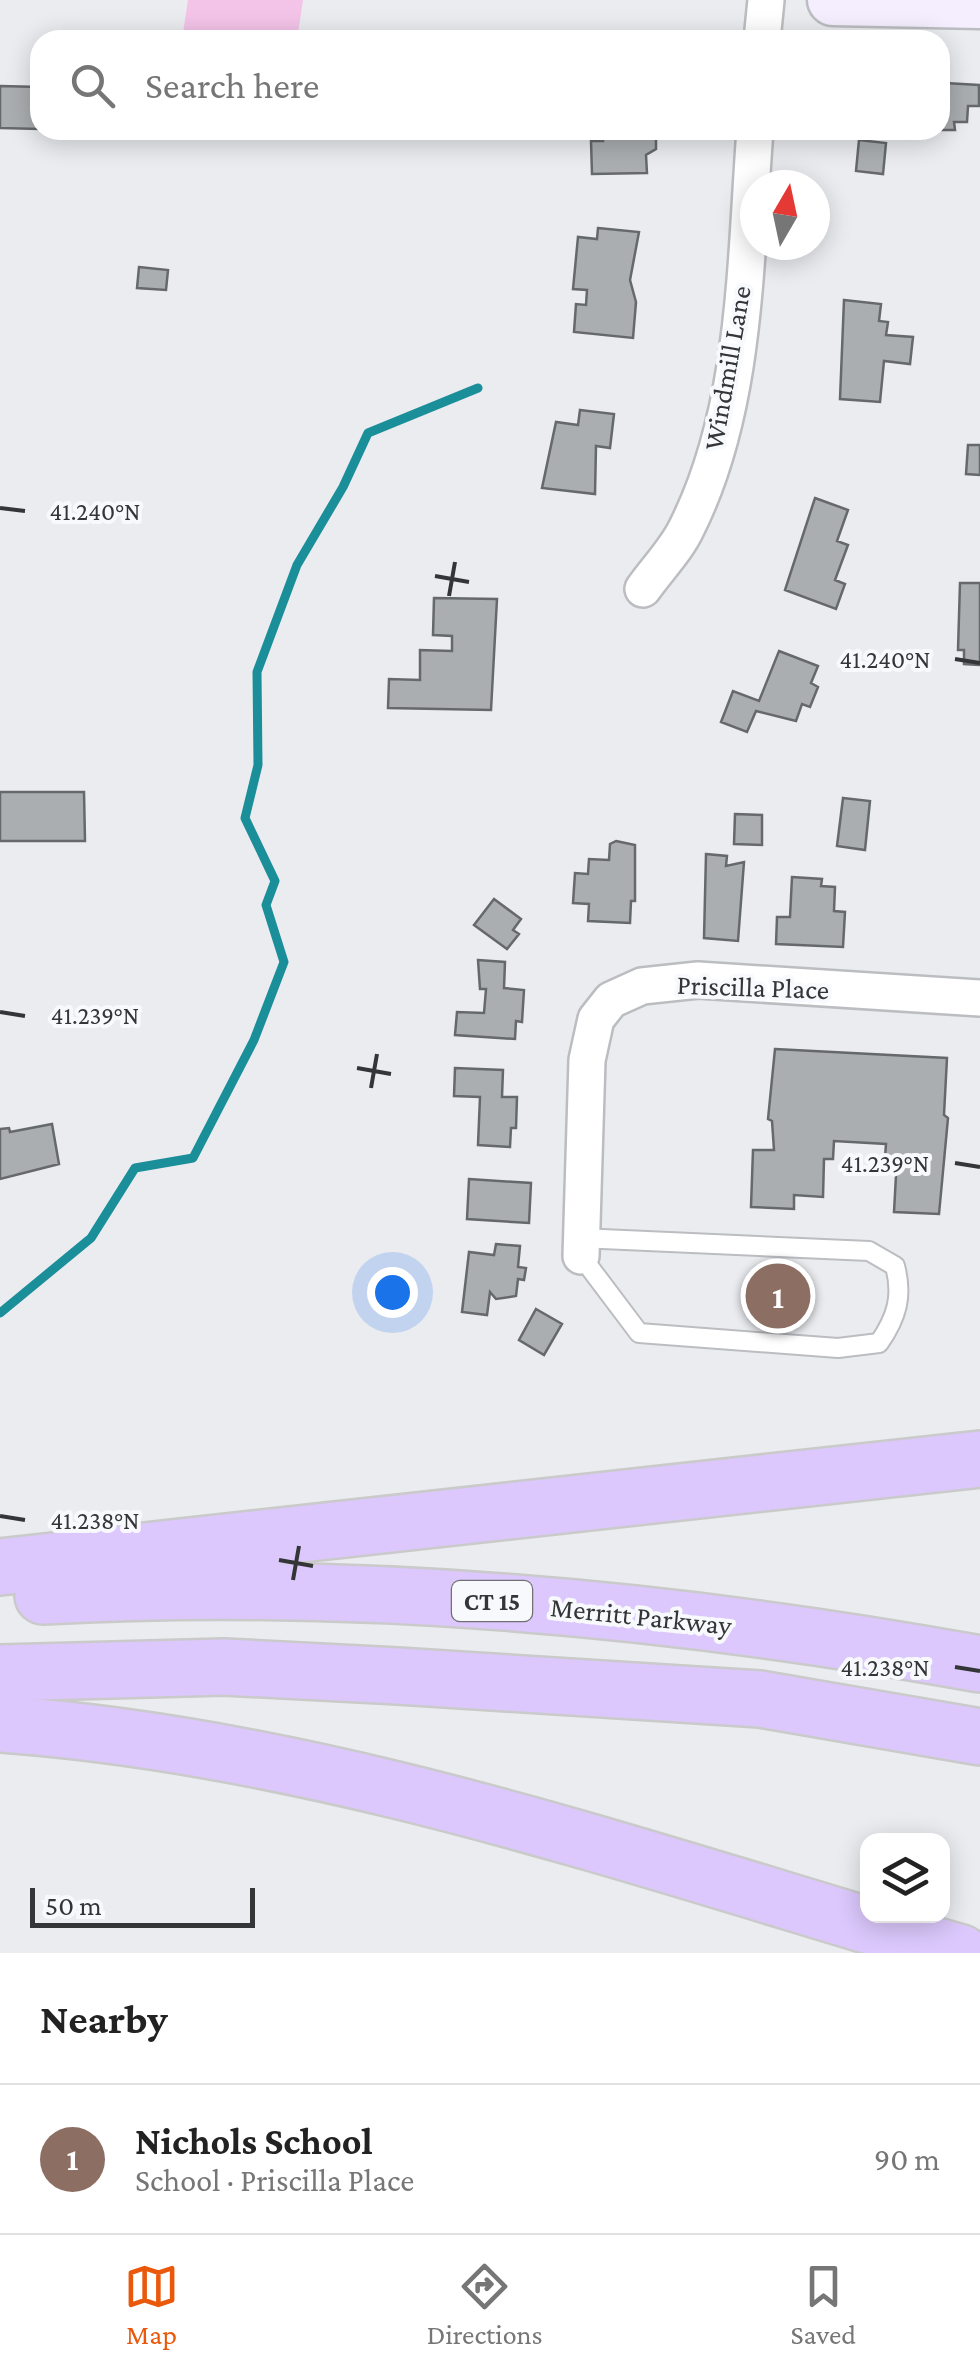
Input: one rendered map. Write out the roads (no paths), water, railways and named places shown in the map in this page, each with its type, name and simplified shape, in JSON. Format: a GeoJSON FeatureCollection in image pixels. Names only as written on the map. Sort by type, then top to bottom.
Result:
{"type":"FeatureCollection","features":[{"type":"Feature","properties":{"kind":"highway"},"geometry":{"type":"LineString","coordinates":[[0,1567],[980,1459]]}},
{"type":"Feature","properties":{"kind":"highway","name":"Merritt Parkway"},"geometry":{"type":"LineString","coordinates":[[0,1599],[178,1589],[383,1593],[674,1619],[849,1640],[980,1664]]}},
{"type":"Feature","properties":{"kind":"highway"},"geometry":{"type":"LineString","coordinates":[[0,1674],[224,1667],[416,1677],[760,1700],[980,1736]]}},
{"type":"Feature","properties":{"kind":"highway"},"geometry":{"type":"LineString","coordinates":[[0,1724],[198,1745],[353,1776],[961,1953]]}},
{"type":"Feature","properties":{"kind":"main road"},"geometry":{"type":"LineString","coordinates":[[833,0],[980,3]]}},
{"type":"Feature","properties":{"kind":"street"},"geometry":{"type":"LineString","coordinates":[[763,30],[766,0]]}},
{"type":"Feature","properties":{"kind":"street","name":"Windmill Lane"},"geometry":{"type":"LineString","coordinates":[[642,589],[687,528],[718,442],[740,328],[754,140]]}},
{"type":"Feature","properties":{"kind":"street","name":"Priscilla Place"},"geometry":{"type":"LineString","coordinates":[[581,1247],[587,1060],[596,1020],[611,1000],[642,986],[698,980],[980,998]]}},
{"type":"Feature","properties":{"kind":"lane"},"geometry":{"type":"LineString","coordinates":[[581,1247],[869,1251],[895,1266],[901,1290],[893,1323],[879,1342],[838,1348],[638,1333],[581,1247]]}},
{"type":"Feature","properties":{"kind":"waterway"},"geometry":{"type":"LineString","coordinates":[[0,1313],[91,1238],[135,1168],[193,1158],[254,1040],[284,962],[266,905],[275,881],[245,818],[258,765],[257,672],[297,565],[343,487],[368,433],[478,388]]}},
{"type":"Feature","properties":{"kind":"place","name":"Nichols School"},"geometry":{"type":"Point","coordinates":[778,1296]}}]}
